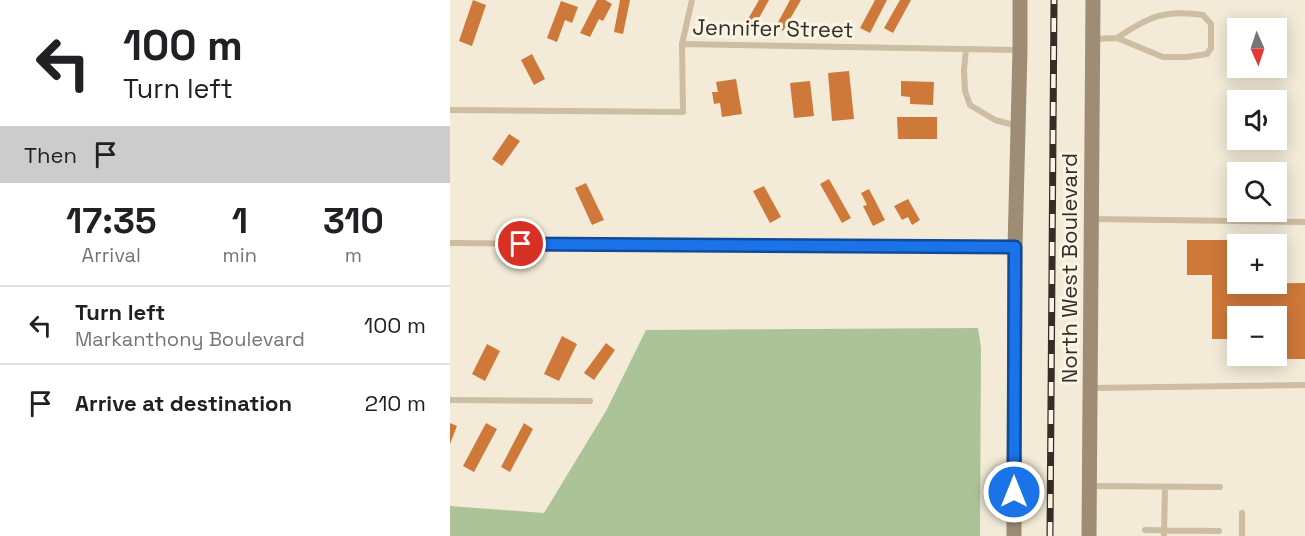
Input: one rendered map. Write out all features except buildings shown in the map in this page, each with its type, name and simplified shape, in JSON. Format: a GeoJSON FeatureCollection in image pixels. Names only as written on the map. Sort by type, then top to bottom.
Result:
{"type":"FeatureCollection","features":[{"type":"Feature","properties":{"kind":"main road"},"geometry":{"type":"LineString","coordinates":[[1014,536],[1015,247],[1020,0]]}},
{"type":"Feature","properties":{"kind":"main road","name":"North West Boulevard"},"geometry":{"type":"LineString","coordinates":[[1089,536],[1093,0]]}},
{"type":"Feature","properties":{"kind":"lane"},"geometry":{"type":"LineString","coordinates":[[682,44],[692,0]]}},
{"type":"Feature","properties":{"kind":"lane"},"geometry":{"type":"LineString","coordinates":[[1093,39],[1117,38],[1163,57],[1187,57],[1207,54],[1211,48],[1211,24],[1203,15],[1187,13],[1156,16],[1137,24],[1117,38]]}},
{"type":"Feature","properties":{"kind":"lane","name":"Jennifer Street"},"geometry":{"type":"LineString","coordinates":[[450,110],[683,112],[682,44],[1020,50]]}},
{"type":"Feature","properties":{"kind":"lane"},"geometry":{"type":"LineString","coordinates":[[966,49],[965,91],[970,105],[995,120],[1018,126]]}},
{"type":"Feature","properties":{"kind":"lane"},"geometry":{"type":"LineString","coordinates":[[1091,219],[1305,222]]}},
{"type":"Feature","properties":{"kind":"lane"},"geometry":{"type":"LineString","coordinates":[[450,243],[1015,247]]}},
{"type":"Feature","properties":{"kind":"lane"},"geometry":{"type":"LineString","coordinates":[[1090,388],[1305,385]]}},
{"type":"Feature","properties":{"kind":"lane"},"geometry":{"type":"LineString","coordinates":[[450,400],[590,401]]}},
{"type":"Feature","properties":{"kind":"lane"},"geometry":{"type":"LineString","coordinates":[[1090,486],[1220,487]]}},
{"type":"Feature","properties":{"kind":"lane"},"geometry":{"type":"LineString","coordinates":[[1164,533],[1166,487]]}},
{"type":"Feature","properties":{"kind":"lane"},"geometry":{"type":"LineString","coordinates":[[1242,513],[1242,536]]}},
{"type":"Feature","properties":{"kind":"lane"},"geometry":{"type":"LineString","coordinates":[[1144,530],[1164,533],[1219,531]]}},
{"type":"Feature","properties":{"kind":"green space"},"geometry":{"type":"Polygon","coordinates":[[[978,328],[981,348],[980,536],[450,536],[450,506],[544,513],[606,411],[646,330],[978,328]]]}},
{"type":"Feature","properties":{"kind":"railway"},"geometry":{"type":"LineString","coordinates":[[1050,536],[1054,0]]}},
{"type":"Feature","properties":{"kind":"route"},"geometry":{"type":"LineString","coordinates":[[521,244],[1015,247],[1014,492]]}}]}
